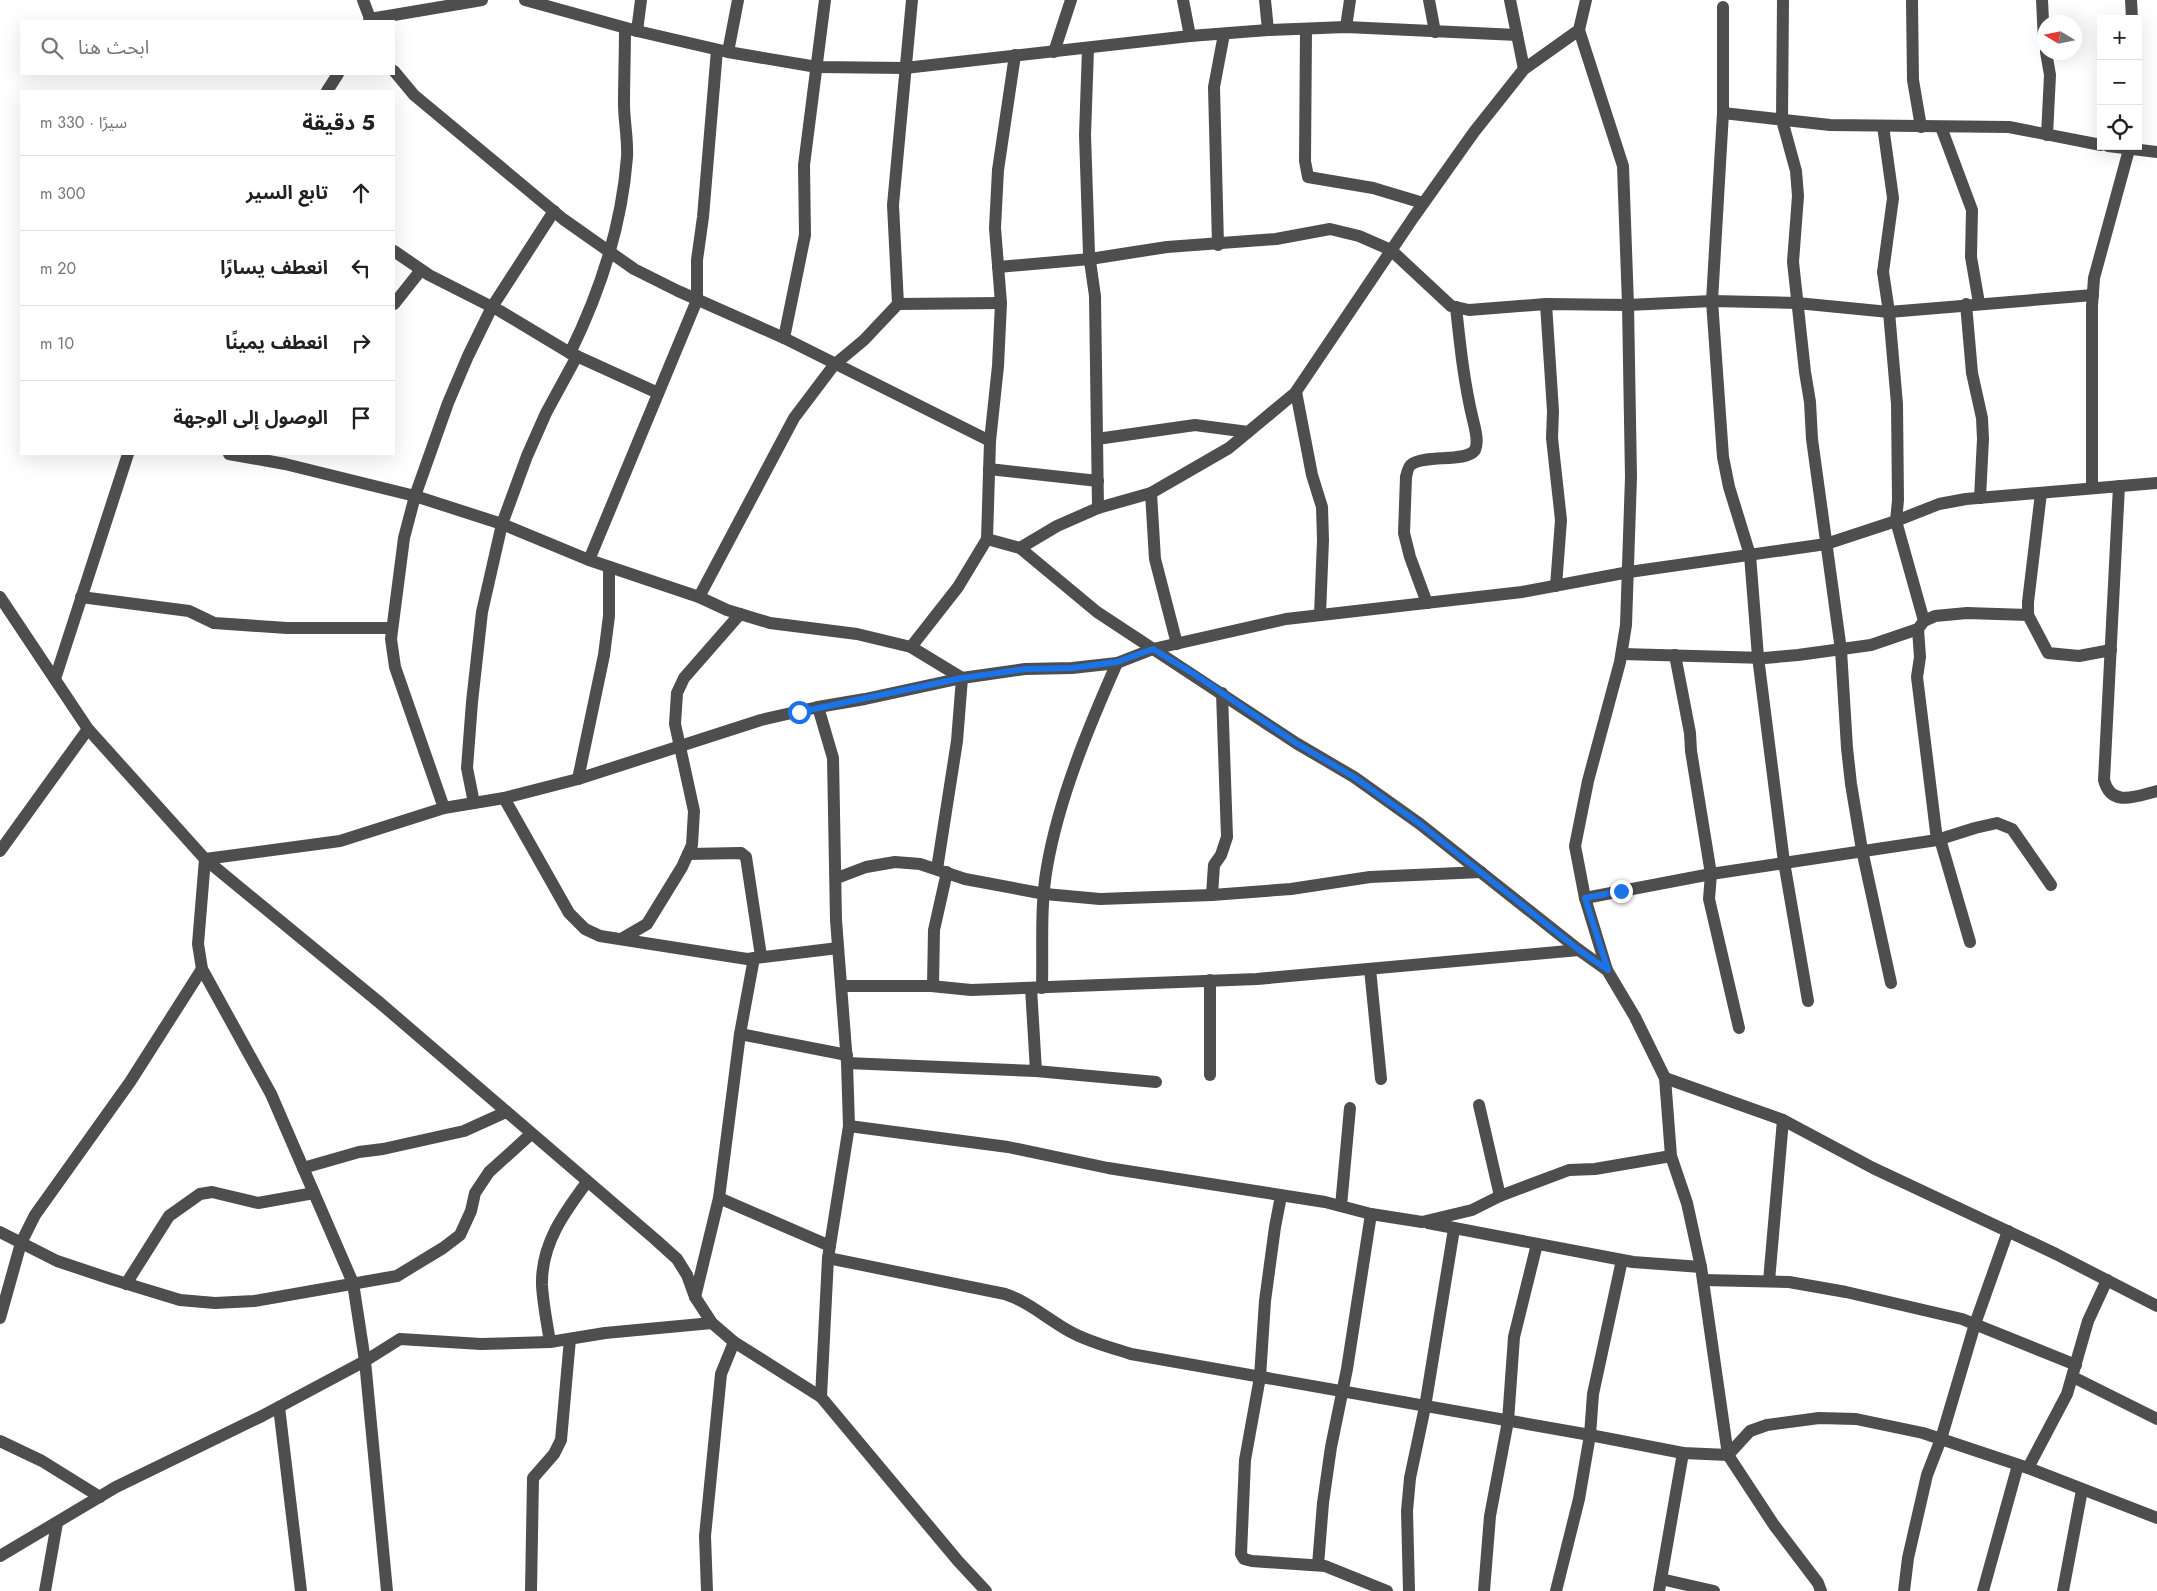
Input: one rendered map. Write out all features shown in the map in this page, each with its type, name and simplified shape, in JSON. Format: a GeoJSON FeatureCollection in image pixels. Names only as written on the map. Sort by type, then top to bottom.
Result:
{"type":"FeatureCollection","features":[{"type":"Feature","properties":{"kind":"street"},"geometry":{"type":"LineString","coordinates":[[363,0],[370,20],[482,0]]}},
{"type":"Feature","properties":{"kind":"street"},"geometry":{"type":"LineString","coordinates":[[525,0],[631,30],[723,51],[817,68],[905,68],[1015,55],[1088,49],[1190,36],[1268,30],[1346,27],[1517,35]]}},
{"type":"Feature","properties":{"kind":"street"},"geometry":{"type":"LineString","coordinates":[[474,803],[467,768],[482,612],[502,524],[527,456],[574,354],[610,251],[621,203],[627,155],[624,104],[631,30],[641,0]]}},
{"type":"Feature","properties":{"kind":"street"},"geometry":{"type":"LineString","coordinates":[[589,560],[697,300],[697,260],[723,51],[738,0]]}},
{"type":"Feature","properties":{"kind":"street"},"geometry":{"type":"LineString","coordinates":[[784,338],[805,235],[804,165],[825,0]]}},
{"type":"Feature","properties":{"kind":"street"},"geometry":{"type":"LineString","coordinates":[[898,304],[892,205],[912,0]]}},
{"type":"Feature","properties":{"kind":"street"},"geometry":{"type":"LineString","coordinates":[[1054,52],[1071,0]]}},
{"type":"Feature","properties":{"kind":"street"},"geometry":{"type":"LineString","coordinates":[[1183,0],[1190,36]]}},
{"type":"Feature","properties":{"kind":"street"},"geometry":{"type":"LineString","coordinates":[[1265,0],[1268,30]]}},
{"type":"Feature","properties":{"kind":"street"},"geometry":{"type":"LineString","coordinates":[[1346,27],[1350,0]]}},
{"type":"Feature","properties":{"kind":"street"},"geometry":{"type":"LineString","coordinates":[[1429,0],[1435,32]]}},
{"type":"Feature","properties":{"kind":"street"},"geometry":{"type":"LineString","coordinates":[[1510,0],[1524,69]]}},
{"type":"Feature","properties":{"kind":"street"},"geometry":{"type":"LineString","coordinates":[[1586,0],[1579,30],[1622,166],[1628,305],[1631,476],[1629,572],[1626,625],[1622,654],[1588,781],[1575,846],[1585,898],[1608,970],[1635,1017],[1665,1078],[1671,1156],[1687,1203],[1704,1280],[1728,1454],[1774,1525],[1818,1583],[1821,1591]]}},
{"type":"Feature","properties":{"kind":"street"},"geometry":{"type":"LineString","coordinates":[[1783,0],[1782,120],[1797,179],[1798,196],[1793,255],[1797,303],[1810,402],[1812,439],[1841,650],[1847,748],[1862,850],[1891,983]]}},
{"type":"Feature","properties":{"kind":"street"},"geometry":{"type":"LineString","coordinates":[[1912,0],[1913,80],[1921,127]]}},
{"type":"Feature","properties":{"kind":"street"},"geometry":{"type":"LineString","coordinates":[[2042,0],[2043,15]]}},
{"type":"Feature","properties":{"kind":"street"},"geometry":{"type":"LineString","coordinates":[[2131,0],[2132,15]]}},
{"type":"Feature","properties":{"kind":"street"},"geometry":{"type":"LineString","coordinates":[[1723,7],[1723,113],[1712,301],[1726,474],[1750,555],[1758,657],[1784,862],[1808,1001]]}},
{"type":"Feature","properties":{"kind":"street"},"geometry":{"type":"LineString","coordinates":[[1306,29],[1305,160],[1308,177],[1374,188],[1423,203]]}},
{"type":"Feature","properties":{"kind":"street"},"geometry":{"type":"LineString","coordinates":[[1020,548],[1056,526],[1098,508],[1151,493],[1228,448],[1296,392],[1423,203],[1474,132],[1524,69],[1579,30]]}},
{"type":"Feature","properties":{"kind":"street"},"geometry":{"type":"LineString","coordinates":[[1218,245],[1214,87],[1224,34]]}},
{"type":"Feature","properties":{"kind":"street"},"geometry":{"type":"LineString","coordinates":[[1088,49],[1085,135],[1090,259],[1094,296],[1098,508]]}},
{"type":"Feature","properties":{"kind":"street"},"geometry":{"type":"LineString","coordinates":[[911,647],[958,587],[987,539],[990,441],[998,366],[1001,303],[995,228],[998,170],[1015,55]]}},
{"type":"Feature","properties":{"kind":"street"},"geometry":{"type":"LineString","coordinates":[[2047,60],[2050,75],[2047,135]]}},
{"type":"Feature","properties":{"kind":"street"},"geometry":{"type":"LineString","coordinates":[[395,72],[414,95],[554,211],[634,269],[697,300],[784,338],[834,365],[990,441]]}},
{"type":"Feature","properties":{"kind":"street"},"geometry":{"type":"LineString","coordinates":[[328,90],[337,75]]}},
{"type":"Feature","properties":{"kind":"street"},"geometry":{"type":"LineString","coordinates":[[1723,113],[1830,125],[2009,127],[2097,144]]}},
{"type":"Feature","properties":{"kind":"street"},"geometry":{"type":"LineString","coordinates":[[1883,126],[1893,198],[1886,236],[1883,272],[1889,312],[1897,404],[1898,500],[1896,521],[1921,625],[1917,677],[1939,840],[1970,942]]}},
{"type":"Feature","properties":{"kind":"street"},"geometry":{"type":"LineString","coordinates":[[1941,127],[1972,210],[1972,373],[1982,425],[1980,498]]}},
{"type":"Feature","properties":{"kind":"street"},"geometry":{"type":"LineString","coordinates":[[2092,488],[2094,278],[2129,150]]}},
{"type":"Feature","properties":{"kind":"street"},"geometry":{"type":"LineString","coordinates":[[2142,150],[2157,152]]}},
{"type":"Feature","properties":{"kind":"street"},"geometry":{"type":"LineString","coordinates":[[444,808],[395,667],[391,639],[404,538],[415,496],[448,403],[492,307],[554,211]]}},
{"type":"Feature","properties":{"kind":"street"},"geometry":{"type":"LineString","coordinates":[[998,267],[1090,259],[1167,247],[1218,245],[1276,239],[1330,229],[1360,236],[1391,250],[1451,306],[1469,310],[1546,304],[1628,305],[1712,301],[1797,303],[1889,312],[2093,295]]}},
{"type":"Feature","properties":{"kind":"street"},"geometry":{"type":"LineString","coordinates":[[395,253],[421,270],[492,307],[574,354],[658,393]]}},
{"type":"Feature","properties":{"kind":"street"},"geometry":{"type":"LineString","coordinates":[[395,303],[421,270]]}},
{"type":"Feature","properties":{"kind":"street"},"geometry":{"type":"LineString","coordinates":[[699,598],[794,418],[834,365],[864,340],[898,304],[1001,303]]}},
{"type":"Feature","properties":{"kind":"street"},"geometry":{"type":"LineString","coordinates":[[1546,304],[1553,411],[1552,438],[1561,520],[1556,586]]}},
{"type":"Feature","properties":{"kind":"street"},"geometry":{"type":"LineString","coordinates":[[1427,603],[1410,557],[1404,533],[1406,477],[1413,463],[1468,456],[1474,451],[1476,445],[1476,432],[1465,386],[1456,307]]}},
{"type":"Feature","properties":{"kind":"street"},"geometry":{"type":"LineString","coordinates":[[1296,392],[1312,475],[1322,507],[1323,540],[1320,615]]}},
{"type":"Feature","properties":{"kind":"street"},"geometry":{"type":"LineString","coordinates":[[1097,439],[1195,425],[1248,432]]}},
{"type":"Feature","properties":{"kind":"street"},"geometry":{"type":"LineString","coordinates":[[55,679],[128,455]]}},
{"type":"Feature","properties":{"kind":"street"},"geometry":{"type":"LineString","coordinates":[[235,455],[285,464],[415,496],[502,524],[589,560],[770,623],[857,634],[911,647],[962,678]]}},
{"type":"Feature","properties":{"kind":"street"},"geometry":{"type":"LineString","coordinates":[[989,469],[1098,481]]}},
{"type":"Feature","properties":{"kind":"street"},"geometry":{"type":"LineString","coordinates":[[205,859],[340,841],[444,808],[504,798],[578,779],[761,720],[962,678],[1025,669],[1072,668],[1117,662],[1153,649],[1286,619],[1556,586],[1629,572],[1826,544],[1896,521],[1939,504],[1980,498],[2157,483]]}},
{"type":"Feature","properties":{"kind":"street"},"geometry":{"type":"LineString","coordinates":[[2119,486],[2104,780],[2106,790],[2113,796],[2123,799],[2157,791]]}},
{"type":"Feature","properties":{"kind":"street"},"geometry":{"type":"LineString","coordinates":[[1151,493],[1155,559],[1176,644]]}},
{"type":"Feature","properties":{"kind":"street"},"geometry":{"type":"LineString","coordinates":[[2041,493],[2028,615],[2048,653],[2079,656],[2111,650]]}},
{"type":"Feature","properties":{"kind":"street"},"geometry":{"type":"LineString","coordinates":[[987,539],[1020,548],[1097,612],[1296,743],[1354,777],[1420,824],[1579,950],[1608,970]]}},
{"type":"Feature","properties":{"kind":"street"},"geometry":{"type":"LineString","coordinates":[[578,779],[604,655],[609,616],[609,567]]}},
{"type":"Feature","properties":{"kind":"street"},"geometry":{"type":"LineString","coordinates":[[0,597],[88,730],[205,859],[380,1003],[677,1259],[687,1275],[695,1297],[712,1323],[734,1342],[821,1398],[958,1561],[986,1591]]}},
{"type":"Feature","properties":{"kind":"street"},"geometry":{"type":"LineString","coordinates":[[81,597],[189,612],[214,622],[286,628],[392,628]]}},
{"type":"Feature","properties":{"kind":"street"},"geometry":{"type":"LineString","coordinates":[[1622,654],[1758,657],[1841,650],[1871,645],[1921,625],[1935,616],[1967,613],[2028,615]]}},
{"type":"Feature","properties":{"kind":"street"},"geometry":{"type":"LineString","coordinates":[[622,938],[647,924],[692,845],[694,812],[679,746],[675,724],[675,709],[684,678],[740,614]]}},
{"type":"Feature","properties":{"kind":"street"},"geometry":{"type":"LineString","coordinates":[[1675,655],[1690,733],[1711,874],[1709,899],[1739,1028]]}},
{"type":"Feature","properties":{"kind":"street"},"geometry":{"type":"LineString","coordinates":[[1036,1071],[1037,988],[1048,860],[1065,794],[1117,662]]}},
{"type":"Feature","properties":{"kind":"street"},"geometry":{"type":"LineString","coordinates":[[934,986],[934,930],[957,741],[962,678]]}},
{"type":"Feature","properties":{"kind":"street"},"geometry":{"type":"LineString","coordinates":[[1212,895],[1214,866],[1221,855],[1227,837],[1222,693]]}},
{"type":"Feature","properties":{"kind":"street"},"geometry":{"type":"LineString","coordinates":[[818,707],[833,758],[837,878],[836,920],[847,1059],[850,1126],[829,1252],[821,1398]]}},
{"type":"Feature","properties":{"kind":"street"},"geometry":{"type":"LineString","coordinates":[[0,851],[88,730]]}},
{"type":"Feature","properties":{"kind":"street"},"geometry":{"type":"LineString","coordinates":[[504,798],[569,913],[585,929],[600,936],[738,958],[838,948]]}},
{"type":"Feature","properties":{"kind":"street"},"geometry":{"type":"LineString","coordinates":[[1585,898],[1784,862],[1939,840],[1975,828],[1998,823],[2004,825],[2017,835],[2050,885]]}},
{"type":"Feature","properties":{"kind":"street"},"geometry":{"type":"LineString","coordinates":[[688,854],[741,853],[746,857],[758,957],[740,1034],[719,1198],[695,1297]]}},
{"type":"Feature","properties":{"kind":"street"},"geometry":{"type":"LineString","coordinates":[[205,859],[198,944],[202,969],[271,1094],[353,1283],[365,1361],[387,1591]]}},
{"type":"Feature","properties":{"kind":"street"},"geometry":{"type":"LineString","coordinates":[[837,878],[866,867],[895,862],[1045,894],[1100,899],[1212,895],[1291,889],[1370,877],[1481,872]]}},
{"type":"Feature","properties":{"kind":"street"},"geometry":{"type":"LineString","coordinates":[[842,986],[934,986],[971,990],[1257,979],[1579,950]]}},
{"type":"Feature","properties":{"kind":"street"},"geometry":{"type":"LineString","coordinates":[[1370,968],[1381,1079]]}},
{"type":"Feature","properties":{"kind":"street"},"geometry":{"type":"LineString","coordinates":[[0,1318],[21,1243],[35,1215],[130,1082],[202,969]]}},
{"type":"Feature","properties":{"kind":"street"},"geometry":{"type":"LineString","coordinates":[[1210,980],[1210,1075]]}},
{"type":"Feature","properties":{"kind":"street"},"geometry":{"type":"LineString","coordinates":[[740,1034],[847,1059],[1036,1071],[1156,1082]]}},
{"type":"Feature","properties":{"kind":"street"},"geometry":{"type":"LineString","coordinates":[[1665,1078],[1783,1120],[1874,1168],[2008,1231],[2157,1306]]}},
{"type":"Feature","properties":{"kind":"street"},"geometry":{"type":"LineString","coordinates":[[1478,1105],[1500,1196]]}},
{"type":"Feature","properties":{"kind":"street"},"geometry":{"type":"LineString","coordinates":[[1341,1206],[1350,1108]]}},
{"type":"Feature","properties":{"kind":"street"},"geometry":{"type":"LineString","coordinates":[[303,1168],[359,1152],[383,1149],[464,1131],[506,1112]]}},
{"type":"Feature","properties":{"kind":"street"},"geometry":{"type":"LineString","coordinates":[[1769,1281],[1783,1120]]}},
{"type":"Feature","properties":{"kind":"street"},"geometry":{"type":"LineString","coordinates":[[850,1126],[1008,1147],[1108,1168],[1341,1206],[1371,1214],[1622,1260],[1701,1267]]}},
{"type":"Feature","properties":{"kind":"street"},"geometry":{"type":"LineString","coordinates":[[0,1232],[58,1261],[126,1284],[180,1300],[215,1304],[254,1301],[397,1276],[443,1248],[460,1235],[471,1211],[475,1193],[489,1172],[531,1134]]}},
{"type":"Feature","properties":{"kind":"street"},"geometry":{"type":"LineString","coordinates":[[1422,1222],[1458,1214],[1569,1170],[1595,1169],[1671,1156]]}},
{"type":"Feature","properties":{"kind":"street"},"geometry":{"type":"LineString","coordinates":[[550,1342],[542,1283],[544,1261],[549,1243],[560,1218],[587,1182]]}},
{"type":"Feature","properties":{"kind":"street"},"geometry":{"type":"LineString","coordinates":[[126,1284],[169,1216],[200,1194],[212,1192],[258,1203],[314,1193]]}},
{"type":"Feature","properties":{"kind":"street"},"geometry":{"type":"LineString","coordinates":[[1282,1196],[1274,1227],[1265,1301],[1260,1377],[1245,1460],[1241,1554],[1244,1559],[1252,1561],[1324,1566],[1387,1591]]}},
{"type":"Feature","properties":{"kind":"street"},"geometry":{"type":"LineString","coordinates":[[719,1198],[829,1252],[1005,1294],[1023,1300],[1069,1331],[1131,1354],[1684,1453],[1728,1454],[1750,1431],[1767,1425],[1820,1418],[1856,1419],[1923,1433],[2023,1467],[2157,1518]]}},
{"type":"Feature","properties":{"kind":"street"},"geometry":{"type":"LineString","coordinates":[[1318,1566],[1323,1503],[1371,1214]]}},
{"type":"Feature","properties":{"kind":"street"},"geometry":{"type":"LineString","coordinates":[[1409,1591],[1408,1497],[1425,1407],[1454,1228]]}},
{"type":"Feature","properties":{"kind":"street"},"geometry":{"type":"LineString","coordinates":[[1904,1591],[1920,1500],[1941,1439],[1975,1324],[2008,1231]]}},
{"type":"Feature","properties":{"kind":"street"},"geometry":{"type":"LineString","coordinates":[[1484,1591],[1490,1516],[1508,1421],[1514,1337],[1537,1244]]}},
{"type":"Feature","properties":{"kind":"street"},"geometry":{"type":"LineString","coordinates":[[1556,1591],[1580,1499],[1590,1435],[1593,1394],[1622,1260]]}},
{"type":"Feature","properties":{"kind":"street"},"geometry":{"type":"LineString","coordinates":[[1704,1280],[1789,1282],[1846,1292],[1962,1319],[2074,1371],[2157,1419]]}},
{"type":"Feature","properties":{"kind":"street"},"geometry":{"type":"LineString","coordinates":[[1983,1591],[2023,1467],[2067,1394],[2088,1321],[2108,1280]]}},
{"type":"Feature","properties":{"kind":"street"},"geometry":{"type":"LineString","coordinates":[[0,1556],[100,1497],[279,1407],[365,1361],[400,1339],[481,1344],[550,1342],[712,1323]]}},
{"type":"Feature","properties":{"kind":"street"},"geometry":{"type":"LineString","coordinates":[[531,1591],[533,1478],[554,1454],[561,1440],[570,1339]]}},
{"type":"Feature","properties":{"kind":"street"},"geometry":{"type":"LineString","coordinates":[[707,1591],[705,1536],[721,1374],[734,1342]]}},
{"type":"Feature","properties":{"kind":"street"},"geometry":{"type":"LineString","coordinates":[[279,1407],[302,1591]]}},
{"type":"Feature","properties":{"kind":"street"},"geometry":{"type":"LineString","coordinates":[[0,1441],[42,1461],[100,1497]]}},
{"type":"Feature","properties":{"kind":"street"},"geometry":{"type":"LineString","coordinates":[[1684,1453],[1660,1585],[1714,1591]]}},
{"type":"Feature","properties":{"kind":"street"},"geometry":{"type":"LineString","coordinates":[[2063,1591],[2082,1490]]}},
{"type":"Feature","properties":{"kind":"street"},"geometry":{"type":"LineString","coordinates":[[45,1591],[57,1523]]}},
{"type":"Feature","properties":{"kind":"route"},"geometry":{"type":"LineString","coordinates":[[799,712],[962,678],[1025,669],[1072,668],[1117,662],[1153,649],[1194,674],[1296,743],[1354,777],[1420,824],[1579,950],[1608,970],[1585,898],[1621,891]]}}]}
